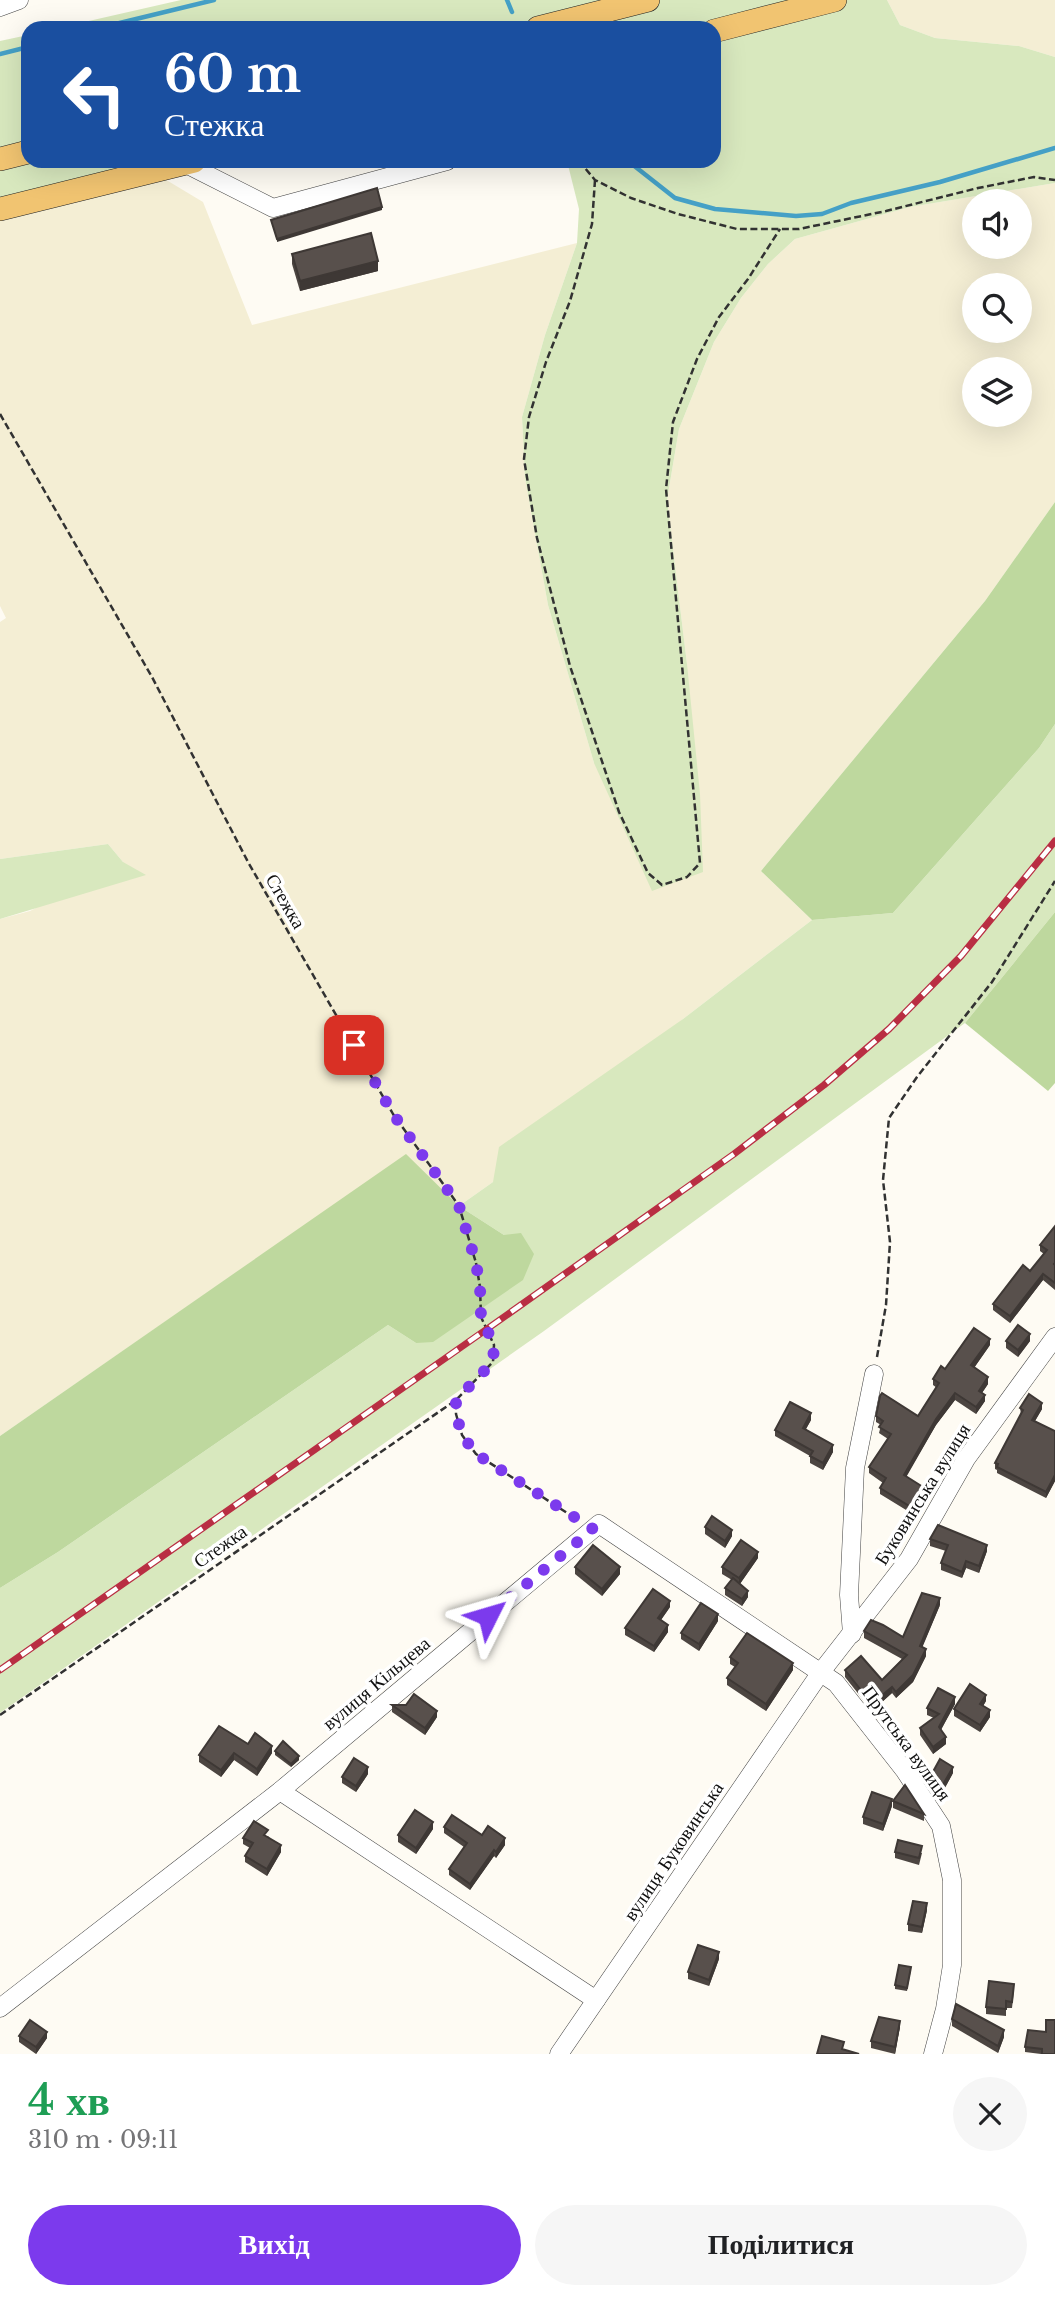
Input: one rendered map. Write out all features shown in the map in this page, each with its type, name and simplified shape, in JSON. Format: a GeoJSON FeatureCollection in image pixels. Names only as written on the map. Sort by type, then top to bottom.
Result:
{"type":"FeatureCollection","features":[{"type":"Feature","properties":{"kind":"main road"},"geometry":{"type":"LineString","coordinates":[[566,21],[648,0]]}},
{"type":"Feature","properties":{"kind":"main road"},"geometry":{"type":"LineString","coordinates":[[721,29],[835,0]]}},
{"type":"Feature","properties":{"kind":"main road"},"geometry":{"type":"LineString","coordinates":[[0,159],[21,154]]}},
{"type":"Feature","properties":{"kind":"main road"},"geometry":{"type":"LineString","coordinates":[[0,209],[165,168]]}},
{"type":"Feature","properties":{"kind":"street"},"geometry":{"type":"LineString","coordinates":[[0,7],[19,0]]}},
{"type":"Feature","properties":{"kind":"street"},"geometry":{"type":"LineString","coordinates":[[200,168],[273,208],[421,168]]}},
{"type":"Feature","properties":{"kind":"street","name":"Буковинська вулиця"},"geometry":{"type":"LineString","coordinates":[[821,1672],[909,1559],[966,1459],[1055,1337]]}},
{"type":"Feature","properties":{"kind":"street"},"geometry":{"type":"LineString","coordinates":[[852,1634],[849,1595],[855,1468],[874,1374]]}},
{"type":"Feature","properties":{"kind":"street"},"geometry":{"type":"LineString","coordinates":[[593,1529],[599,1524],[821,1672]]}},
{"type":"Feature","properties":{"kind":"street","name":"вулиця Кільцева"},"geometry":{"type":"LineString","coordinates":[[0,2008],[280,1791],[593,1529]]}},
{"type":"Feature","properties":{"kind":"street","name":"вулиця Буковинська"},"geometry":{"type":"LineString","coordinates":[[559,2054],[821,1672]]}},
{"type":"Feature","properties":{"kind":"street","name":"Прутська вулиця"},"geometry":{"type":"LineString","coordinates":[[821,1672],[836,1683],[861,1714],[905,1771],[941,1826],[952,1880],[952,1965],[945,2010],[933,2054]]}},
{"type":"Feature","properties":{"kind":"street"},"geometry":{"type":"LineString","coordinates":[[280,1791],[596,2000]]}},
{"type":"Feature","properties":{"kind":"path"},"geometry":{"type":"LineString","coordinates":[[585,168],[594,180],[631,198],[678,214],[737,229],[799,229],[1034,177],[1055,180]]}},
{"type":"Feature","properties":{"kind":"path"},"geometry":{"type":"LineString","coordinates":[[594,180],[592,224],[570,301],[546,362],[529,417],[524,459],[537,538],[570,666],[619,812],[648,873],[662,885],[687,877],[700,863],[666,489],[673,422],[697,359],[719,317],[748,279],[780,229]]}},
{"type":"Feature","properties":{"kind":"path","name":"Стежка"},"geometry":{"type":"LineString","coordinates":[[0,414],[152,677],[248,862],[379,1090],[393,1114],[459,1206],[476,1263],[481,1317],[494,1345],[493,1362],[456,1400],[0,1715]]}},
{"type":"Feature","properties":{"kind":"path"},"geometry":{"type":"LineString","coordinates":[[874,1374],[886,1305],[890,1242],[883,1180],[889,1118],[917,1077],[992,982],[1055,881]]}},
{"type":"Feature","properties":{"kind":"path"},"geometry":{"type":"LineString","coordinates":[[456,1400],[456,1414],[462,1435],[476,1454],[593,1529]]}},
{"type":"Feature","properties":{"kind":"shaded area"},"geometry":{"type":"Polygon","coordinates":[[[887,0],[1055,0],[1055,57],[1019,46],[935,38],[900,25],[887,0]]]}},
{"type":"Feature","properties":{"kind":"shaded area"},"geometry":{"type":"Polygon","coordinates":[[[163,178],[203,202],[252,325],[577,243],[545,335],[522,417],[525,478],[548,605],[594,763],[687,664],[667,500],[679,429],[714,342],[741,298],[768,264],[795,239],[910,207],[962,198],[962,259],[1032,259],[1032,189],[1019,189],[1055,183],[1055,502],[985,601],[761,871],[812,920],[683,1019],[493,1182],[459,1206],[406,1155],[0,1436],[0,919],[30,911],[123,862],[108,844],[0,859],[0,622],[6,618],[0,606],[0,220],[163,178]]]}},
{"type":"Feature","properties":{"kind":"green space"},"geometry":{"type":"Polygon","coordinates":[[[181,0],[887,0],[900,25],[935,38],[1019,46],[1055,57],[1055,183],[1019,189],[962,189],[962,198],[910,207],[795,239],[768,264],[741,298],[714,342],[679,429],[667,500],[700,794],[703,872],[652,891],[594,763],[548,605],[525,478],[522,417],[545,335],[577,243],[579,209],[569,168],[721,168],[721,21],[89,21],[181,0]]]}},
{"type":"Feature","properties":{"kind":"green space"},"geometry":{"type":"Polygon","coordinates":[[[21,36],[21,168],[210,168],[0,220],[0,41],[21,36]]]}},
{"type":"Feature","properties":{"kind":"green space"},"geometry":{"type":"Polygon","coordinates":[[[1055,502],[1055,724],[1039,748],[893,913],[812,920],[761,871],[985,601],[1055,502]]]}},
{"type":"Feature","properties":{"kind":"green space"},"geometry":{"type":"Polygon","coordinates":[[[1055,724],[1055,912],[965,1023],[544,1331],[0,1713],[0,1588],[58,1552],[388,1325],[416,1343],[504,1235],[459,1206],[493,1182],[499,1147],[683,1019],[812,920],[893,913],[1039,748],[1055,724]]]}},
{"type":"Feature","properties":{"kind":"green space"},"geometry":{"type":"Polygon","coordinates":[[[108,844],[123,862],[146,875],[0,919],[0,859],[108,844]]]}},
{"type":"Feature","properties":{"kind":"green space"},"geometry":{"type":"Polygon","coordinates":[[[1055,912],[1055,1083],[1048,1091],[965,1023],[1055,912]]]}},
{"type":"Feature","properties":{"kind":"green space"},"geometry":{"type":"Polygon","coordinates":[[[406,1154],[459,1206],[504,1235],[521,1233],[534,1254],[523,1280],[433,1342],[416,1343],[388,1325],[58,1552],[0,1588],[0,1436],[406,1154]]]}},
{"type":"Feature","properties":{"kind":"building"},"geometry":{"type":"Polygon","coordinates":[[[377,188],[382,207],[277,239],[271,220],[377,188]]]}},
{"type":"Feature","properties":{"kind":"building"},"geometry":{"type":"Polygon","coordinates":[[[371,233],[378,261],[300,281],[292,254],[371,233]]]}},
{"type":"Feature","properties":{"kind":"building"},"geometry":{"type":"Polygon","coordinates":[[[1055,1226],[1055,1283],[1043,1274],[1010,1316],[993,1304],[1023,1265],[1030,1271],[1047,1250],[1040,1245],[1055,1226]]]}},
{"type":"Feature","properties":{"kind":"building"},"geometry":{"type":"Polygon","coordinates":[[[1018,1325],[1030,1334],[1018,1350],[1006,1341],[1018,1325]]]}},
{"type":"Feature","properties":{"kind":"building"},"geometry":{"type":"Polygon","coordinates":[[[974,1328],[990,1339],[971,1365],[988,1377],[979,1391],[985,1395],[976,1407],[955,1393],[936,1419],[904,1475],[923,1487],[911,1507],[880,1488],[886,1478],[869,1467],[891,1434],[879,1427],[883,1421],[876,1416],[880,1396],[882,1393],[918,1416],[939,1383],[933,1379],[941,1366],[945,1369],[974,1328]]]}},
{"type":"Feature","properties":{"kind":"building"},"geometry":{"type":"Polygon","coordinates":[[[1029,1394],[1042,1403],[1032,1420],[1055,1431],[1055,1475],[1046,1492],[997,1467],[998,1464],[995,1463],[1029,1394]]]}},
{"type":"Feature","properties":{"kind":"building"},"geometry":{"type":"Polygon","coordinates":[[[790,1402],[811,1413],[803,1428],[833,1445],[823,1463],[810,1456],[813,1451],[775,1430],[790,1402]]]}},
{"type":"Feature","properties":{"kind":"building"},"geometry":{"type":"Polygon","coordinates":[[[712,1516],[732,1530],[725,1541],[705,1527],[712,1516]]]}},
{"type":"Feature","properties":{"kind":"building"},"geometry":{"type":"Polygon","coordinates":[[[938,1525],[987,1545],[979,1566],[966,1561],[962,1572],[941,1563],[948,1545],[930,1539],[938,1525]]]}},
{"type":"Feature","properties":{"kind":"building"},"geometry":{"type":"Polygon","coordinates":[[[741,1540],[758,1552],[739,1578],[722,1567],[741,1540]]]}},
{"type":"Feature","properties":{"kind":"building"},"geometry":{"type":"Polygon","coordinates":[[[593,1545],[620,1567],[602,1589],[575,1567],[593,1545]]]}},
{"type":"Feature","properties":{"kind":"building"},"geometry":{"type":"Polygon","coordinates":[[[733,1578],[748,1591],[742,1599],[725,1588],[733,1578]]]}},
{"type":"Feature","properties":{"kind":"building"},"geometry":{"type":"Polygon","coordinates":[[[653,1589],[670,1601],[658,1618],[668,1625],[654,1646],[625,1628],[653,1589]]]}},
{"type":"Feature","properties":{"kind":"building"},"geometry":{"type":"Polygon","coordinates":[[[922,1593],[940,1598],[920,1646],[926,1649],[913,1675],[896,1692],[892,1687],[872,1704],[845,1670],[861,1656],[882,1680],[907,1655],[864,1631],[871,1620],[903,1637],[922,1593]]]}},
{"type":"Feature","properties":{"kind":"building"},"geometry":{"type":"Polygon","coordinates":[[[701,1603],[718,1614],[699,1644],[681,1633],[701,1603]]]}},
{"type":"Feature","properties":{"kind":"building"},"geometry":{"type":"Polygon","coordinates":[[[747,1633],[793,1663],[766,1704],[727,1678],[738,1663],[730,1657],[747,1633]]]}},
{"type":"Feature","properties":{"kind":"building"},"geometry":{"type":"Polygon","coordinates":[[[970,1684],[986,1695],[980,1704],[990,1710],[980,1725],[954,1709],[970,1684]]]}},
{"type":"Feature","properties":{"kind":"building"},"geometry":{"type":"Polygon","coordinates":[[[938,1688],[955,1697],[939,1727],[946,1737],[933,1747],[920,1728],[939,1714],[927,1708],[938,1688]]]}},
{"type":"Feature","properties":{"kind":"building"},"geometry":{"type":"Polygon","coordinates":[[[414,1694],[437,1711],[425,1728],[392,1705],[406,1705],[414,1694]]]}},
{"type":"Feature","properties":{"kind":"building"},"geometry":{"type":"Polygon","coordinates":[[[219,1726],[248,1744],[255,1733],[272,1746],[257,1769],[234,1753],[221,1770],[199,1755],[219,1726]]]}},
{"type":"Feature","properties":{"kind":"building"},"geometry":{"type":"Polygon","coordinates":[[[283,1741],[299,1756],[291,1764],[275,1751],[283,1741]]]}},
{"type":"Feature","properties":{"kind":"building"},"geometry":{"type":"Polygon","coordinates":[[[354,1758],[368,1767],[356,1786],[342,1777],[354,1758]]]}},
{"type":"Feature","properties":{"kind":"building"},"geometry":{"type":"Polygon","coordinates":[[[940,1759],[953,1767],[941,1788],[929,1779],[940,1759]]]}},
{"type":"Feature","properties":{"kind":"building"},"geometry":{"type":"Polygon","coordinates":[[[905,1785],[924,1814],[893,1801],[905,1785]]]}},
{"type":"Feature","properties":{"kind":"building"},"geometry":{"type":"Polygon","coordinates":[[[872,1792],[892,1799],[883,1824],[863,1817],[872,1792]]]}},
{"type":"Feature","properties":{"kind":"building"},"geometry":{"type":"Polygon","coordinates":[[[415,1810],[433,1822],[416,1848],[398,1835],[415,1810]]]}},
{"type":"Feature","properties":{"kind":"building"},"geometry":{"type":"Polygon","coordinates":[[[452,1815],[482,1835],[488,1826],[505,1838],[470,1884],[449,1869],[467,1843],[444,1827],[452,1815]]]}},
{"type":"Feature","properties":{"kind":"building"},"geometry":{"type":"Polygon","coordinates":[[[254,1821],[268,1830],[264,1835],[281,1845],[267,1869],[245,1856],[253,1843],[243,1838],[254,1821]]]}},
{"type":"Feature","properties":{"kind":"building"},"geometry":{"type":"Polygon","coordinates":[[[898,1840],[922,1846],[919,1858],[895,1852],[898,1840]]]}},
{"type":"Feature","properties":{"kind":"building"},"geometry":{"type":"Polygon","coordinates":[[[913,1901],[927,1903],[922,1927],[908,1924],[913,1901]]]}},
{"type":"Feature","properties":{"kind":"building"},"geometry":{"type":"Polygon","coordinates":[[[698,1945],[719,1952],[709,1980],[688,1972],[698,1945]]]}},
{"type":"Feature","properties":{"kind":"building"},"geometry":{"type":"Polygon","coordinates":[[[899,1965],[911,1967],[907,1988],[895,1985],[899,1965]]]}},
{"type":"Feature","properties":{"kind":"building"},"geometry":{"type":"Polygon","coordinates":[[[989,1981],[1014,1984],[1012,2002],[1006,2001],[1006,2009],[986,2007],[989,1981]]]}},
{"type":"Feature","properties":{"kind":"building"},"geometry":{"type":"Polygon","coordinates":[[[956,2004],[1004,2030],[998,2046],[952,2019],[956,2004]]]}},
{"type":"Feature","properties":{"kind":"building"},"geometry":{"type":"Polygon","coordinates":[[[879,2017],[900,2021],[895,2047],[871,2041],[879,2017]]]}},
{"type":"Feature","properties":{"kind":"building"},"geometry":{"type":"Polygon","coordinates":[[[30,2020],[47,2032],[36,2047],[19,2036],[30,2020]]]}},
{"type":"Feature","properties":{"kind":"building"},"geometry":{"type":"Polygon","coordinates":[[[1046,2020],[1055,2020],[1055,2054],[1042,2054],[1042,2049],[1025,2047],[1028,2030],[1046,2032],[1046,2020]]]}},
{"type":"Feature","properties":{"kind":"building"},"geometry":{"type":"Polygon","coordinates":[[[822,2036],[844,2042],[842,2049],[859,2054],[817,2054],[822,2036]]]}},
{"type":"Feature","properties":{"kind":"waterway"},"geometry":{"type":"LineString","coordinates":[[128,21],[214,0]]}},
{"type":"Feature","properties":{"kind":"waterway"},"geometry":{"type":"LineString","coordinates":[[507,0],[512,12]]}},
{"type":"Feature","properties":{"kind":"waterway"},"geometry":{"type":"LineString","coordinates":[[0,54],[21,49]]}},
{"type":"Feature","properties":{"kind":"waterway"},"geometry":{"type":"LineString","coordinates":[[637,168],[675,198],[715,209],[796,216],[822,214],[851,203],[940,182],[1055,148]]}},
{"type":"Feature","properties":{"kind":"railway"},"geometry":{"type":"LineString","coordinates":[[0,1670],[734,1154],[824,1085],[889,1029],[961,956],[1055,841]]}},
{"type":"Feature","properties":{"kind":"route"},"geometry":{"type":"LineString","coordinates":[[354,1045],[393,1114],[459,1206],[476,1263],[481,1317],[494,1345],[493,1362],[456,1400],[456,1414],[462,1435],[476,1454],[593,1529],[488,1616]]}}]}
